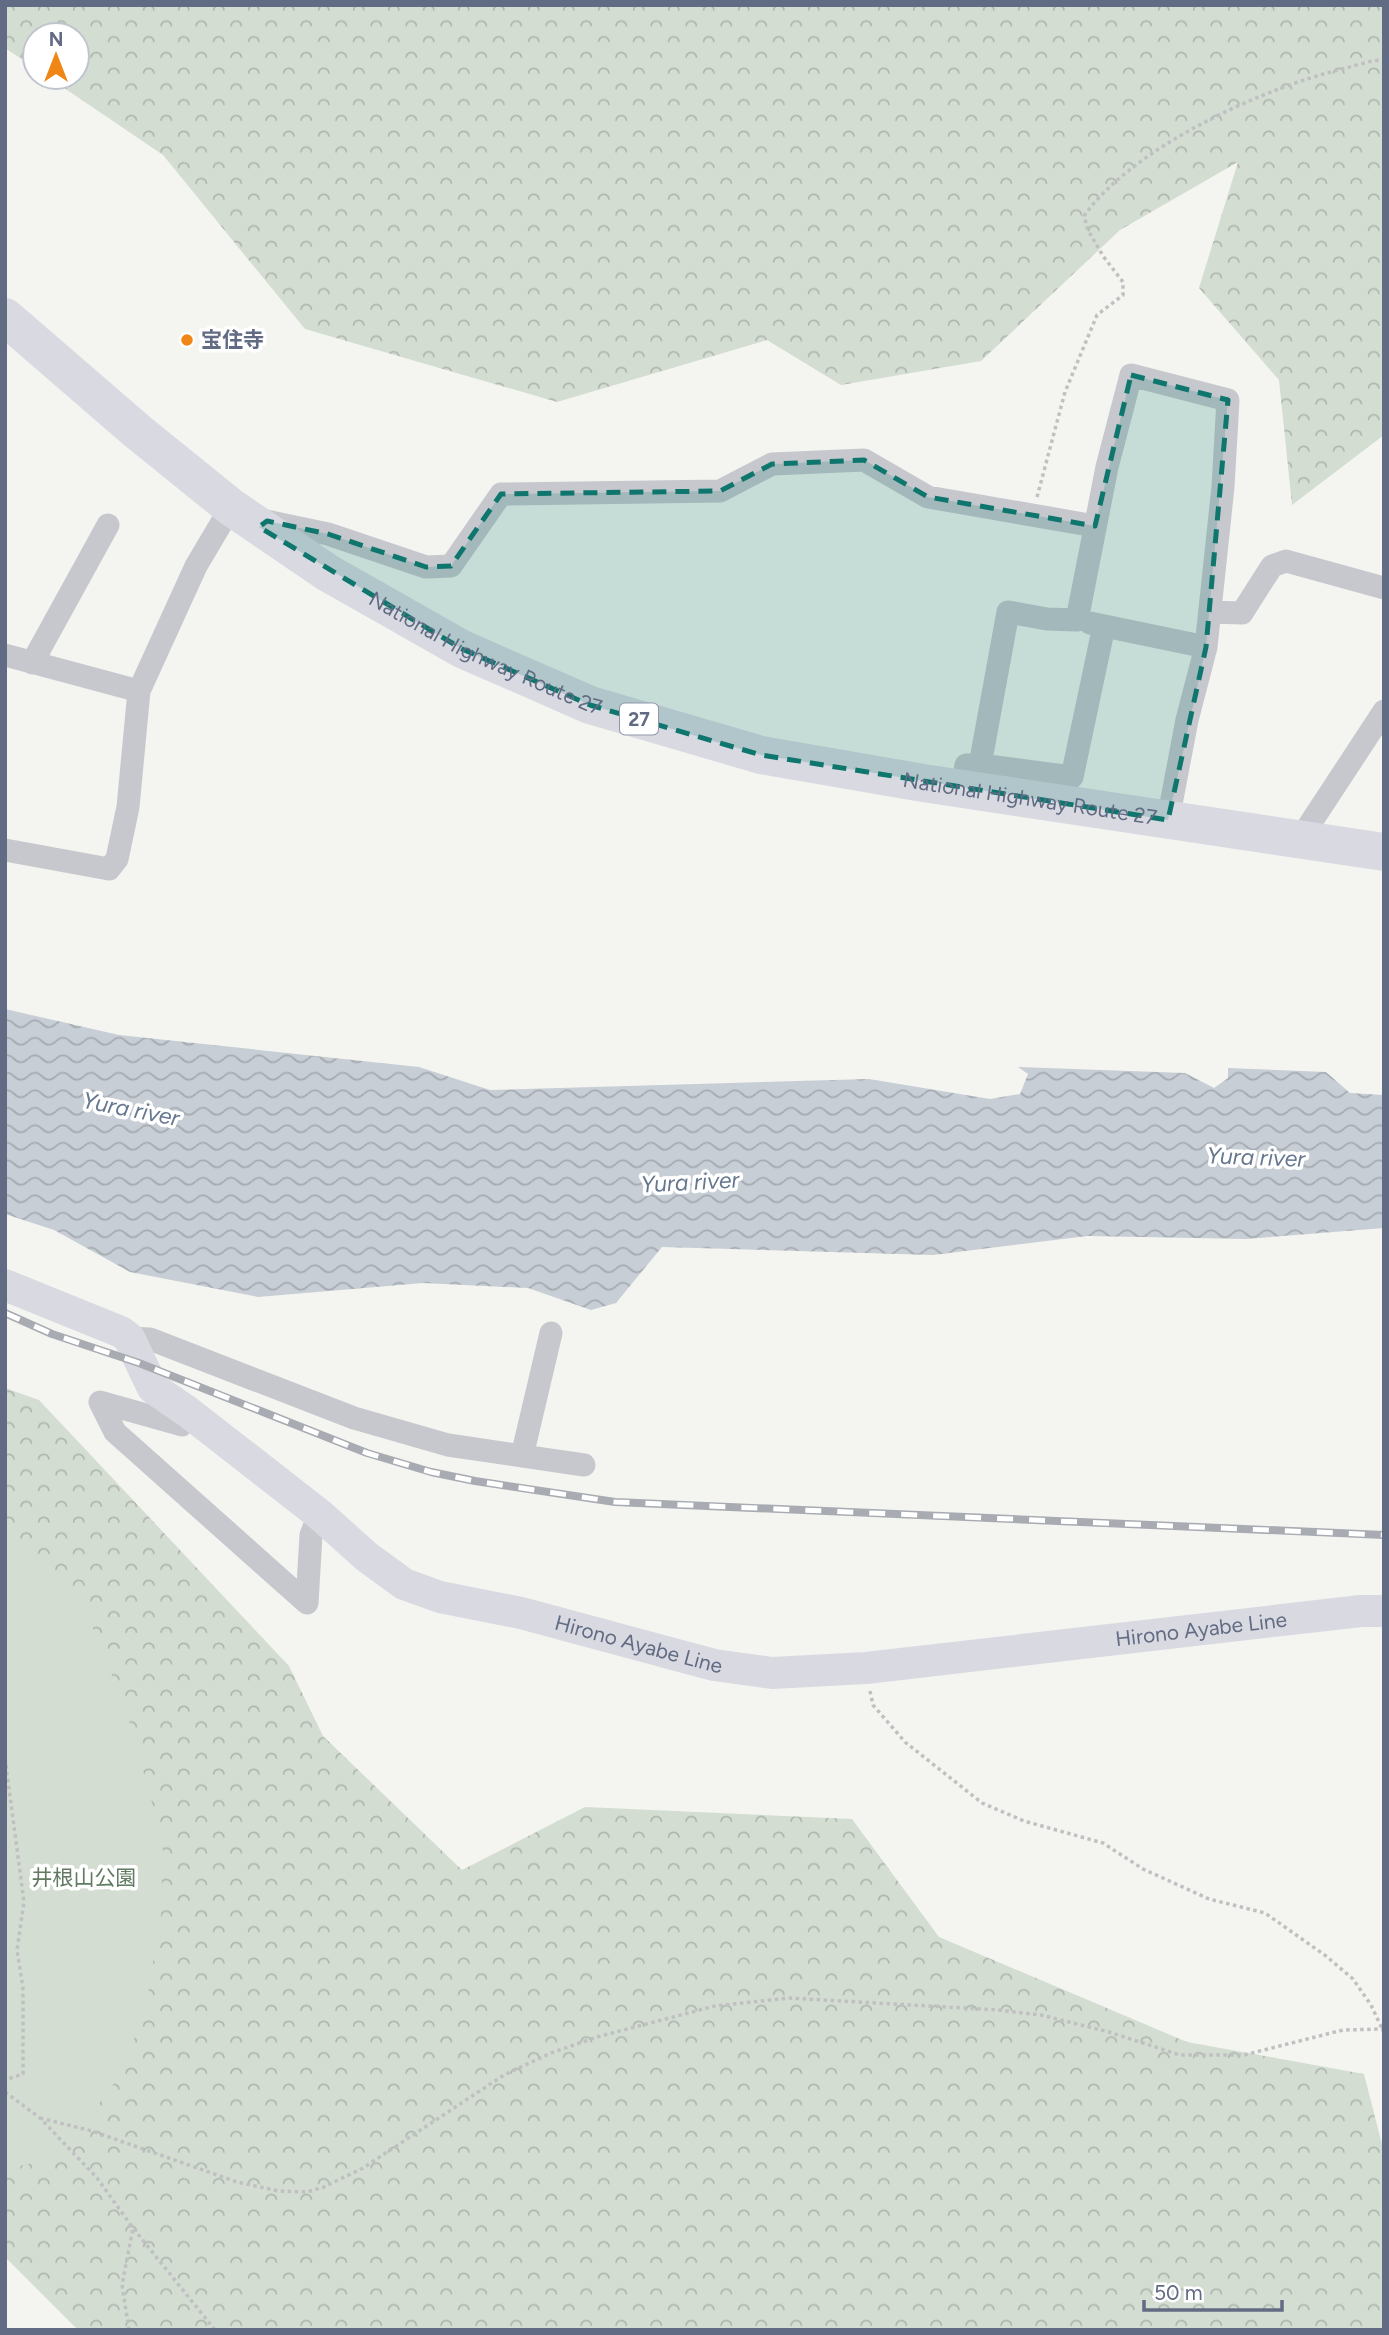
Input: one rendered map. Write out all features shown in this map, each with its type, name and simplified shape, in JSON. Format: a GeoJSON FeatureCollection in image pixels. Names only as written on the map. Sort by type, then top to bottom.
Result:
{"type":"FeatureCollection","features":[{"type":"Feature","properties":{"kind":"highway","name":"National Highway Route 27"},"geometry":{"type":"LineString","coordinates":[[5,317],[137,431],[245,517],[328,573],[463,649],[590,705],[761,755],[923,783],[971,776],[1168,820],[1384,852]]}},
{"type":"Feature","properties":{"kind":"main road"},"geometry":{"type":"LineString","coordinates":[[5,1285],[121,1332],[129,1338]]}},
{"type":"Feature","properties":{"kind":"main road","name":"Hirono Ayabe Line"},"geometry":{"type":"LineString","coordinates":[[129,1338],[153,1388],[319,1514],[367,1557],[404,1584],[440,1597],[521,1613],[714,1665],[772,1673],[866,1668],[1384,1611]]}},
{"type":"Feature","properties":{"kind":"street"},"geometry":{"type":"LineString","coordinates":[[1077,621],[1107,467],[1131,375],[1228,400],[1223,487],[1206,647],[1187,720],[1168,820]]}},
{"type":"Feature","properties":{"kind":"street"},"geometry":{"type":"LineString","coordinates":[[5,850],[109,869],[117,859],[128,807],[139,691],[196,566],[245,517],[328,534],[426,567],[451,566],[501,494],[720,491],[772,464],[864,460],[928,497],[1096,526]]}},
{"type":"Feature","properties":{"kind":"street"},"geometry":{"type":"LineString","coordinates":[[32,663],[108,525]]}},
{"type":"Feature","properties":{"kind":"street"},"geometry":{"type":"LineString","coordinates":[[1210,612],[1242,613],[1272,566],[1286,561],[1384,588]]}},
{"type":"Feature","properties":{"kind":"street"},"geometry":{"type":"LineString","coordinates":[[1104,626],[1072,777],[971,776],[1008,612],[1077,621],[1104,626],[1206,647]]}},
{"type":"Feature","properties":{"kind":"street"},"geometry":{"type":"LineString","coordinates":[[5,655],[139,691]]}},
{"type":"Feature","properties":{"kind":"street"},"geometry":{"type":"LineString","coordinates":[[1300,839],[1384,711]]}},
{"type":"Feature","properties":{"kind":"street"},"geometry":{"type":"LineString","coordinates":[[522,1455],[551,1332]]}},
{"type":"Feature","properties":{"kind":"street"},"geometry":{"type":"LineString","coordinates":[[129,1338],[150,1339],[354,1418],[448,1445],[584,1465]]}},
{"type":"Feature","properties":{"kind":"street"},"geometry":{"type":"LineString","coordinates":[[188,1412],[182,1425],[100,1402],[115,1432],[307,1603],[311,1535],[319,1514]]}},
{"type":"Feature","properties":{"kind":"path"},"geometry":{"type":"LineString","coordinates":[[1032,515],[1065,392],[1097,315],[1123,295],[1123,282],[1088,230],[1084,216],[1093,204],[1133,166],[1176,138],[1230,110],[1315,76],[1384,60]]}},
{"type":"Feature","properties":{"kind":"path"},"geometry":{"type":"LineString","coordinates":[[40,2118],[92,2131],[237,2182],[278,2191],[307,2192],[324,2187],[363,2168],[504,2075],[551,2053],[597,2037],[715,2006],[789,1998],[998,2010],[1055,2018],[1180,2055],[1244,2055],[1343,2030],[1383,2031],[1371,2005],[1353,1979],[1326,1956],[1265,1913],[1209,1899],[1143,1869],[1103,1843],[1024,1821],[982,1803],[905,1742],[873,1705],[866,1668]]}},
{"type":"Feature","properties":{"kind":"path"},"geometry":{"type":"LineString","coordinates":[[5,1758],[24,1902],[17,1950],[23,1988],[23,2074],[5,2080]]}},
{"type":"Feature","properties":{"kind":"path"},"geometry":{"type":"LineString","coordinates":[[5,2092],[40,2118],[97,2178],[133,2228],[215,2330]]}},
{"type":"Feature","properties":{"kind":"path"},"geometry":{"type":"LineString","coordinates":[[129,2330],[122,2285],[133,2228]]}},
{"type":"Feature","properties":{"kind":"highlighted area"},"geometry":{"type":"Polygon","coordinates":[[[1131,375],[1228,400],[1206,647],[1168,820],[761,755],[590,705],[462,649],[259,527],[267,521],[328,534],[426,567],[451,566],[501,494],[720,491],[772,464],[864,460],[928,497],[1095,526],[1131,375]]]}},
{"type":"Feature","properties":{"kind":"green space"},"geometry":{"type":"Polygon","coordinates":[[[5,5],[1384,5],[1384,435],[1292,505],[1279,380],[1199,288],[1238,162],[1120,230],[981,361],[841,385],[767,340],[557,402],[305,329],[163,155],[69,91],[91,91],[91,21],[21,21],[21,59],[5,48],[5,5]]]}},
{"type":"Feature","properties":{"kind":"green space"},"geometry":{"type":"Polygon","coordinates":[[[5,1388],[39,1400],[289,1666],[323,1736],[462,1870],[585,1807],[852,1819],[939,1937],[1187,2042],[1364,2074],[1384,2152],[1384,2330],[78,2330],[5,2257],[5,1388]]]}},
{"type":"Feature","properties":{"kind":"green space","name":"井根山公園"},"geometry":{"type":"Polygon","coordinates":[[[5,1526],[80,1596],[127,1713],[163,1842],[161,1914],[147,2000],[124,2070],[58,2158],[5,2169],[5,1526]]]}},
{"type":"Feature","properties":{"kind":"water","name":"Yura river"},"geometry":{"type":"Polygon","coordinates":[[[5,1009],[119,1035],[419,1067],[490,1090],[869,1079],[990,1099],[1020,1094],[1028,1074],[1018,1067],[1185,1073],[1214,1088],[1228,1078],[1228,1068],[1326,1072],[1350,1093],[1384,1095],[1384,1228],[1246,1239],[1087,1236],[933,1255],[662,1247],[616,1303],[591,1310],[528,1288],[423,1283],[258,1297],[130,1272],[54,1230],[5,1214],[5,1009]]]}},
{"type":"Feature","properties":{"kind":"railway"},"geometry":{"type":"LineString","coordinates":[[5,1313],[52,1334],[139,1363],[367,1453],[431,1472],[475,1481],[615,1502],[1384,1535]]}},
{"type":"Feature","properties":{"kind":"place","name":"宝住寺"},"geometry":{"type":"Point","coordinates":[187,340]}}]}
